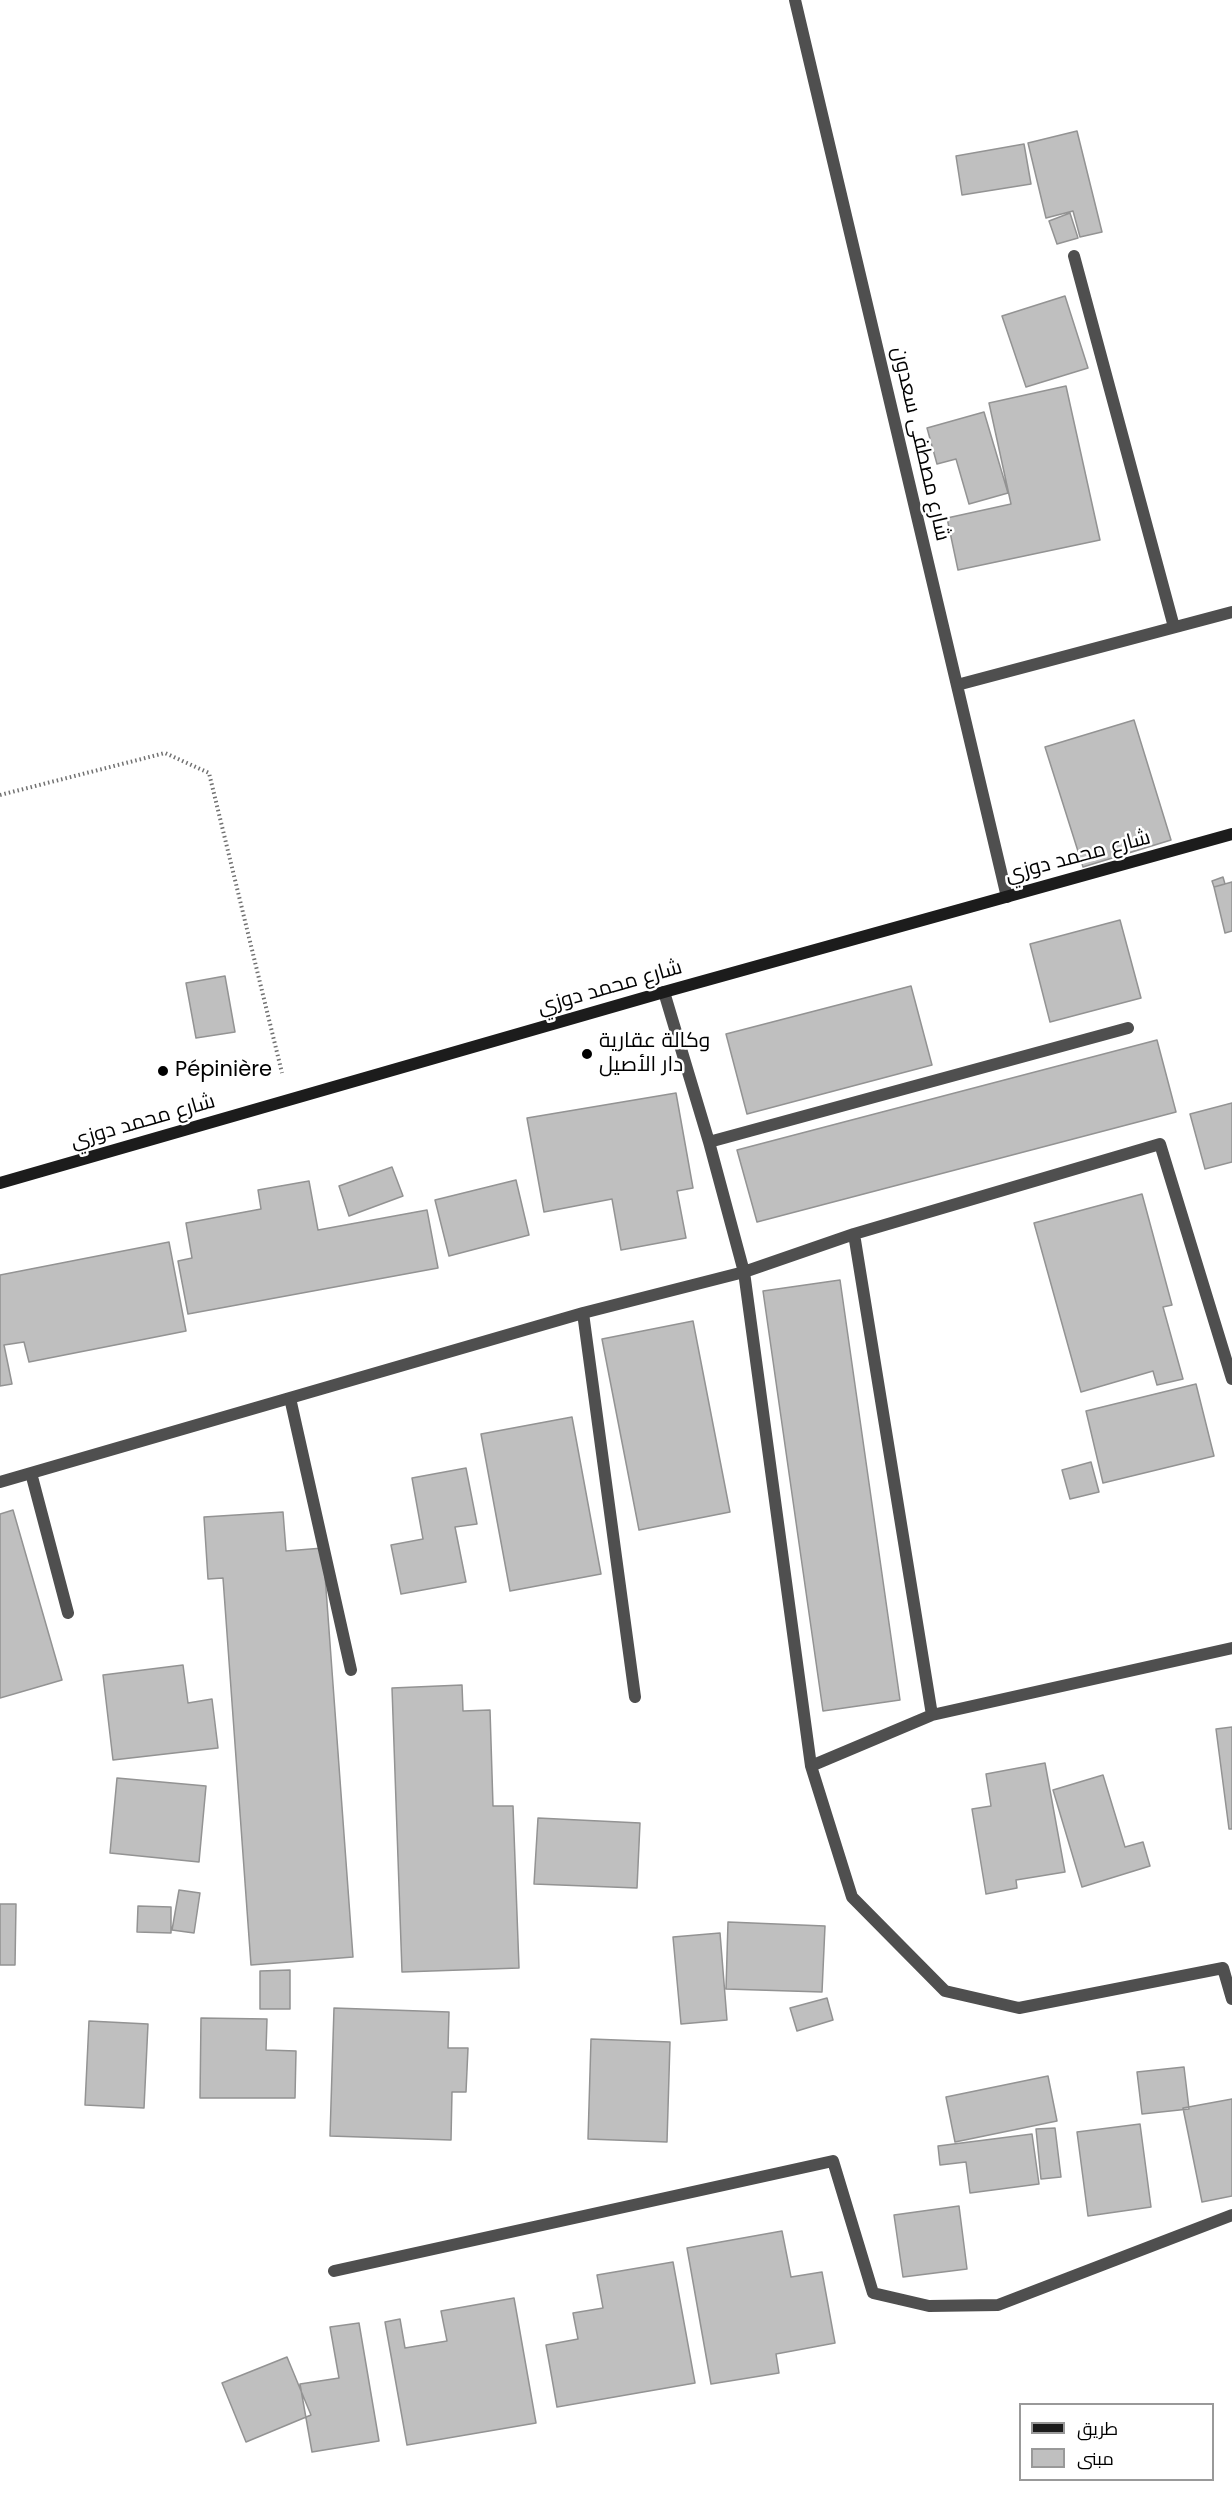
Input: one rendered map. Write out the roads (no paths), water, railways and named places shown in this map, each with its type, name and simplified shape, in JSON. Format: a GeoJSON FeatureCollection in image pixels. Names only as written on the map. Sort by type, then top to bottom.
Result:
{"type":"FeatureCollection","features":[{"type":"Feature","properties":{"kind":"street","name":"شارع مصطفى سعدون"},"geometry":{"type":"LineString","coordinates":[[795,0],[1007,897]]}},
{"type":"Feature","properties":{"kind":"street"},"geometry":{"type":"LineString","coordinates":[[1074,256],[1174,627]]}},
{"type":"Feature","properties":{"kind":"street"},"geometry":{"type":"LineString","coordinates":[[957,685],[1232,612]]}},
{"type":"Feature","properties":{"kind":"street","name":"شارع محمد دوزي"},"geometry":{"type":"LineString","coordinates":[[0,1183],[664,992],[1232,834]]}},
{"type":"Feature","properties":{"kind":"street"},"geometry":{"type":"LineString","coordinates":[[664,992],[709,1142],[744,1272],[811,1766],[852,1897],[945,1991],[1018,2008],[1228,1967],[1232,1999]]}},
{"type":"Feature","properties":{"kind":"street"},"geometry":{"type":"LineString","coordinates":[[709,1142],[1128,1028]]}},
{"type":"Feature","properties":{"kind":"street"},"geometry":{"type":"LineString","coordinates":[[0,1482],[583,1313],[744,1272],[854,1234],[1160,1144],[1232,1379]]}},
{"type":"Feature","properties":{"kind":"street"},"geometry":{"type":"LineString","coordinates":[[854,1234],[932,1715]]}},
{"type":"Feature","properties":{"kind":"street"},"geometry":{"type":"LineString","coordinates":[[583,1313],[635,1697]]}},
{"type":"Feature","properties":{"kind":"street"},"geometry":{"type":"LineString","coordinates":[[290,1398],[351,1670]]}},
{"type":"Feature","properties":{"kind":"street"},"geometry":{"type":"LineString","coordinates":[[31,1473],[68,1613]]}},
{"type":"Feature","properties":{"kind":"street"},"geometry":{"type":"LineString","coordinates":[[811,1766],[932,1715],[1232,1648]]}},
{"type":"Feature","properties":{"kind":"street"},"geometry":{"type":"LineString","coordinates":[[334,2271],[832,2161],[873,2293],[929,2306],[998,2305],[1232,2215]]}},
{"type":"Feature","properties":{"kind":"place","name":"وكالة عقارية دار الأصيل"},"geometry":{"type":"Point","coordinates":[587,1054]}},
{"type":"Feature","properties":{"kind":"place","name":"Pépinière"},"geometry":{"type":"Point","coordinates":[163,1071]}}]}
